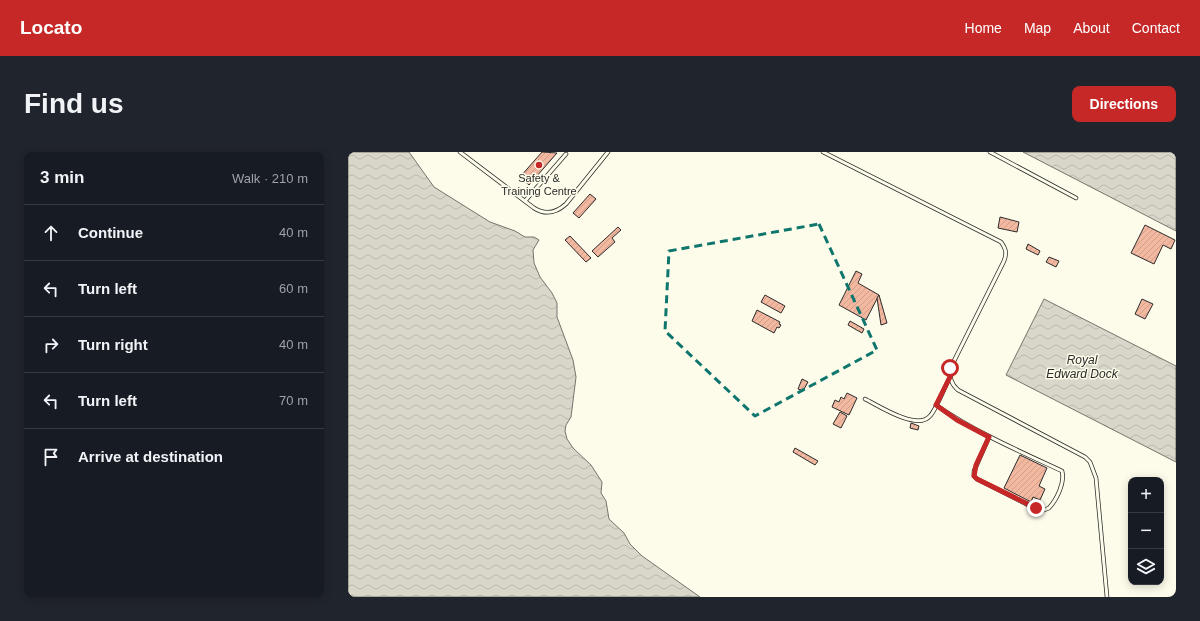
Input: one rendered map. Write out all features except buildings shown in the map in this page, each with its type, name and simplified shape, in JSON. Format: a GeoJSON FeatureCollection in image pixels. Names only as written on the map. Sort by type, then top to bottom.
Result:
{"type":"FeatureCollection","features":[{"type":"Feature","properties":{"kind":"lane"},"geometry":{"type":"LineString","coordinates":[[460,152],[541,212],[549,213],[558,210],[571,198],[608,152]]}},
{"type":"Feature","properties":{"kind":"lane"},"geometry":{"type":"LineString","coordinates":[[823,152],[1000,242],[1005,248],[1006,254],[1004,261],[950,368],[952,385],[958,390],[1085,457],[1090,462],[1096,478],[1107,597]]}},
{"type":"Feature","properties":{"kind":"lane"},"geometry":{"type":"LineString","coordinates":[[990,152],[1076,198]]}},
{"type":"Feature","properties":{"kind":"lane"},"geometry":{"type":"LineString","coordinates":[[525,201],[566,154]]}},
{"type":"Feature","properties":{"kind":"lane"},"geometry":{"type":"LineString","coordinates":[[865,399],[910,421],[921,421],[930,416],[950,377]]}},
{"type":"Feature","properties":{"kind":"lane"},"geometry":{"type":"LineString","coordinates":[[936,405],[957,420],[989,437],[1062,471],[1062,484],[1049,508],[1044,510],[1036,508],[977,479],[974,476],[974,471],[989,437]]}},
{"type":"Feature","properties":{"kind":"highlighted area"},"geometry":{"type":"Polygon","coordinates":[[[819,224],[877,350],[755,416],[665,331],[669,251],[819,224]]]}},
{"type":"Feature","properties":{"kind":"water"},"geometry":{"type":"Polygon","coordinates":[[[348,152],[409,152],[434,187],[490,222],[515,231],[525,237],[534,237],[539,240],[533,250],[534,263],[540,277],[552,293],[557,303],[557,317],[573,360],[576,377],[571,417],[566,425],[565,431],[567,439],[573,448],[591,465],[602,482],[601,493],[606,501],[609,519],[624,533],[630,544],[642,556],[700,597],[348,597],[348,152]]]}},
{"type":"Feature","properties":{"kind":"water"},"geometry":{"type":"Polygon","coordinates":[[[1023,152],[1176,152],[1176,231],[1023,152]]]}},
{"type":"Feature","properties":{"kind":"water","name":"Royal Edward Dock"},"geometry":{"type":"Polygon","coordinates":[[[1044,299],[1176,366],[1176,462],[1006,375],[1044,299]]]}},
{"type":"Feature","properties":{"kind":"place","name":"Safety & Training Centre"},"geometry":{"type":"Point","coordinates":[539,165]}},
{"type":"Feature","properties":{"kind":"route"},"geometry":{"type":"LineString","coordinates":[[950,368],[950,377],[936,405],[957,420],[989,437],[976,465],[974,476],[977,479],[1036,508]]}}]}
